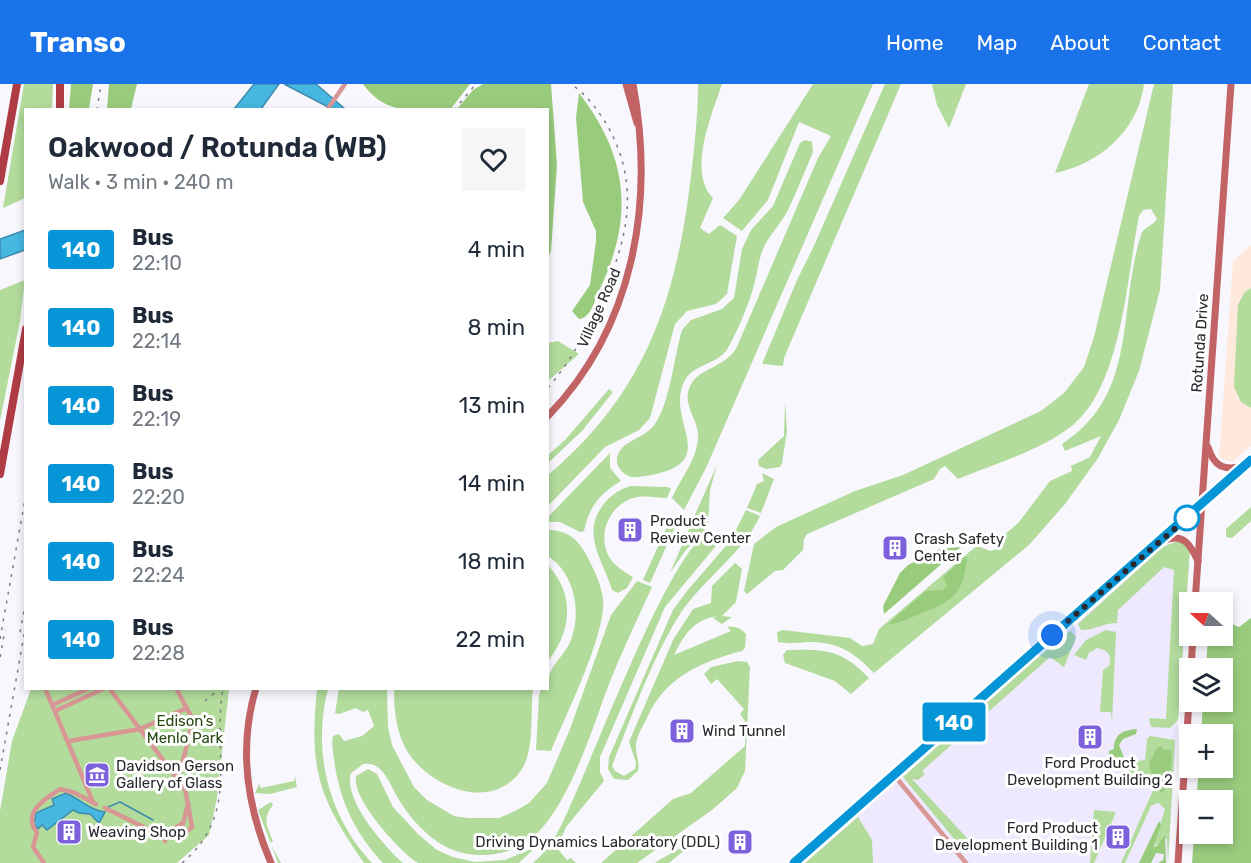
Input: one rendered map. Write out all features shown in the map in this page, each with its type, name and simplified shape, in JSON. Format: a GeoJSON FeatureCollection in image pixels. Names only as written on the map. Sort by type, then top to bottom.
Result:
{"type":"FeatureCollection","features":[{"type":"Feature","properties":{"kind":"main road"},"geometry":{"type":"LineString","coordinates":[[0,181],[17,84]]}},
{"type":"Feature","properties":{"kind":"main road"},"geometry":{"type":"LineString","coordinates":[[60,84],[60,108]]}},
{"type":"Feature","properties":{"kind":"main road","name":"Village Road"},"geometry":{"type":"LineString","coordinates":[[626,84],[632,114],[638,125]]}},
{"type":"Feature","properties":{"kind":"main road","name":"Village Road"},"geometry":{"type":"LineString","coordinates":[[549,415],[591,360],[625,289],[635,253],[642,202],[639,112],[633,84]]}},
{"type":"Feature","properties":{"kind":"main road","name":"Rotunda Drive"},"geometry":{"type":"LineString","coordinates":[[1196,592],[1231,84]]}},
{"type":"Feature","properties":{"kind":"main road"},"geometry":{"type":"LineString","coordinates":[[0,474],[4,427],[24,338]]}},
{"type":"Feature","properties":{"kind":"main road"},"geometry":{"type":"LineString","coordinates":[[1206,442],[1214,463],[1218,466],[1232,469],[1248,463]]}},
{"type":"Feature","properties":{"kind":"main road"},"geometry":{"type":"LineString","coordinates":[[794,863],[1248,463]]}},
{"type":"Feature","properties":{"kind":"main road"},"geometry":{"type":"LineString","coordinates":[[1155,544],[1173,537],[1181,538],[1191,546],[1198,562]]}},
{"type":"Feature","properties":{"kind":"main road"},"geometry":{"type":"LineString","coordinates":[[256,690],[247,733],[247,781],[256,824],[271,863]]}},
{"type":"Feature","properties":{"kind":"main road"},"geometry":{"type":"LineString","coordinates":[[1178,863],[1188,712]]}},
{"type":"Feature","properties":{"kind":"street"},"geometry":{"type":"LineString","coordinates":[[328,108],[345,84]]}},
{"type":"Feature","properties":{"kind":"street"},"geometry":{"type":"LineString","coordinates":[[44,863],[33,847],[37,833],[31,825],[34,808],[60,789],[75,793],[95,803],[46,690]]}},
{"type":"Feature","properties":{"kind":"street"},"geometry":{"type":"LineString","coordinates":[[52,705],[86,690]]}},
{"type":"Feature","properties":{"kind":"street"},"geometry":{"type":"LineString","coordinates":[[55,711],[102,690]]}},
{"type":"Feature","properties":{"kind":"street"},"geometry":{"type":"LineString","coordinates":[[109,690],[185,789],[188,804],[192,824],[190,831],[185,829],[183,823],[188,804]]}},
{"type":"Feature","properties":{"kind":"street"},"geometry":{"type":"LineString","coordinates":[[177,690],[191,714],[193,726],[178,781]]}},
{"type":"Feature","properties":{"kind":"street"},"geometry":{"type":"LineString","coordinates":[[69,741],[140,729],[187,708]]}},
{"type":"Feature","properties":{"kind":"street"},"geometry":{"type":"LineString","coordinates":[[894,775],[966,863]]}},
{"type":"Feature","properties":{"kind":"street"},"geometry":{"type":"LineString","coordinates":[[106,809],[164,837],[165,841]]}},
{"type":"Feature","properties":{"kind":"street"},"geometry":{"type":"LineString","coordinates":[[160,835],[183,823]]}},
{"type":"Feature","properties":{"kind":"shaded area"},"geometry":{"type":"Polygon","coordinates":[[[1251,245],[1251,446],[1232,462],[1219,458],[1233,261],[1251,245]]]}},
{"type":"Feature","properties":{"kind":"shaded area"},"geometry":{"type":"Polygon","coordinates":[[[1167,543],[1190,549],[1187,592],[1179,592],[1179,646],[1183,646],[1182,658],[1179,658],[1179,706],[1168,863],[805,863],[1167,543]]]}},
{"type":"Feature","properties":{"kind":"green space"},"geometry":{"type":"Polygon","coordinates":[[[24,84],[53,84],[52,108],[24,108],[24,198],[3,208],[24,84]]]}},
{"type":"Feature","properties":{"kind":"green space"},"geometry":{"type":"Polygon","coordinates":[[[71,84],[93,84],[89,108],[69,108],[71,84]]]}},
{"type":"Feature","properties":{"kind":"green space"},"geometry":{"type":"Polygon","coordinates":[[[109,84],[137,84],[131,108],[107,108],[109,84]]]}},
{"type":"Feature","properties":{"kind":"green space"},"geometry":{"type":"Polygon","coordinates":[[[363,84],[470,84],[452,108],[398,108],[381,102],[363,84]]]}},
{"type":"Feature","properties":{"kind":"green space"},"geometry":{"type":"Polygon","coordinates":[[[483,84],[551,84],[557,165],[549,256],[549,108],[458,108],[473,90],[483,84]]]}},
{"type":"Feature","properties":{"kind":"green space"},"geometry":{"type":"Polygon","coordinates":[[[698,84],[722,84],[704,142],[702,173],[706,187],[713,198],[700,228],[709,234],[720,225],[737,236],[727,294],[716,304],[687,311],[675,324],[650,418],[639,430],[605,447],[549,505],[549,474],[581,444],[608,413],[631,379],[664,308],[683,228],[690,184],[698,84]]]}},
{"type":"Feature","properties":{"kind":"green space"},"geometry":{"type":"Polygon","coordinates":[[[813,84],[873,84],[706,468],[684,510],[672,498],[697,447],[698,432],[688,400],[690,386],[699,375],[725,360],[736,349],[818,158],[831,136],[799,122],[768,200],[742,231],[723,218],[739,200],[813,84]]]}},
{"type":"Feature","properties":{"kind":"green space"},"geometry":{"type":"Polygon","coordinates":[[[885,84],[901,84],[784,358],[783,366],[762,364],[797,280],[885,84]]]}},
{"type":"Feature","properties":{"kind":"green space"},"geometry":{"type":"Polygon","coordinates":[[[932,84],[966,84],[949,128],[937,105],[932,84]]]}},
{"type":"Feature","properties":{"kind":"green space"},"geometry":{"type":"Polygon","coordinates":[[[1089,84],[1144,84],[1134,116],[1114,143],[1087,162],[1055,173],[1089,84]]]}},
{"type":"Feature","properties":{"kind":"green space"},"geometry":{"type":"Polygon","coordinates":[[[1154,84],[1173,84],[1160,290],[1139,371],[1119,420],[1098,458],[1065,504],[1029,545],[874,673],[852,654],[827,643],[778,642],[777,632],[783,630],[850,638],[862,646],[873,644],[879,629],[974,548],[978,546],[990,551],[1000,548],[1002,537],[1019,522],[1050,481],[1072,471],[1071,466],[1090,457],[1101,436],[1065,451],[1062,444],[1087,424],[1103,401],[1115,376],[1141,235],[1157,219],[1151,209],[1143,210],[1139,216],[1120,327],[1103,383],[1090,406],[1074,424],[1049,441],[958,479],[945,466],[940,469],[934,479],[807,534],[803,550],[783,570],[775,571],[747,594],[744,591],[754,544],[776,527],[855,491],[903,475],[1041,411],[1064,393],[1084,367],[1094,337],[1154,84]]]}},
{"type":"Feature","properties":{"kind":"green space"},"geometry":{"type":"Polygon","coordinates":[[[579,93],[596,117],[617,165],[621,189],[621,213],[618,238],[610,264],[592,308],[586,316],[579,319],[572,311],[590,285],[596,231],[583,202],[576,118],[579,93]]]}},
{"type":"Feature","properties":{"kind":"green space"},"geometry":{"type":"Polygon","coordinates":[[[805,140],[812,142],[813,152],[788,210],[763,249],[751,296],[732,341],[724,354],[689,374],[685,380],[680,395],[687,452],[681,463],[665,471],[638,477],[626,475],[617,464],[620,450],[650,430],[660,415],[668,392],[682,330],[691,320],[722,309],[734,298],[742,249],[751,230],[773,206],[800,143],[805,140]]]}},
{"type":"Feature","properties":{"kind":"green space"},"geometry":{"type":"Polygon","coordinates":[[[24,280],[20,321],[0,421],[0,290],[24,280]]]}},
{"type":"Feature","properties":{"kind":"green space"},"geometry":{"type":"Polygon","coordinates":[[[1251,288],[1251,408],[1241,402],[1234,387],[1238,305],[1244,293],[1251,288]]]}},
{"type":"Feature","properties":{"kind":"green space"},"geometry":{"type":"Polygon","coordinates":[[[558,341],[579,354],[549,380],[549,343],[558,341]]]}},
{"type":"Feature","properties":{"kind":"green space"},"geometry":{"type":"Polygon","coordinates":[[[609,389],[613,392],[582,431],[549,462],[549,454],[565,440],[609,389]]]}},
{"type":"Feature","properties":{"kind":"green space"},"geometry":{"type":"Polygon","coordinates":[[[785,402],[787,431],[782,463],[780,467],[766,469],[759,466],[758,460],[784,436],[785,402]]]}},
{"type":"Feature","properties":{"kind":"green space"},"geometry":{"type":"Polygon","coordinates":[[[610,453],[610,468],[621,481],[607,490],[596,502],[584,531],[580,532],[560,522],[549,522],[549,516],[610,453]]]}},
{"type":"Feature","properties":{"kind":"green space"},"geometry":{"type":"Polygon","coordinates":[[[717,465],[710,490],[708,523],[694,517],[717,465]]]}},
{"type":"Feature","properties":{"kind":"green space"},"geometry":{"type":"Polygon","coordinates":[[[762,473],[774,479],[761,513],[747,508],[757,484],[764,481],[762,473]]]}},
{"type":"Feature","properties":{"kind":"green space"},"geometry":{"type":"Polygon","coordinates":[[[630,486],[671,489],[667,498],[644,496],[630,499],[616,508],[607,522],[604,538],[608,555],[615,565],[633,577],[627,588],[618,593],[612,590],[596,549],[594,529],[596,518],[607,500],[630,486]]]}},
{"type":"Feature","properties":{"kind":"green space"},"geometry":{"type":"Polygon","coordinates":[[[1251,507],[1251,521],[1232,538],[1226,537],[1226,529],[1251,507]]]}},
{"type":"Feature","properties":{"kind":"green space"},"geometry":{"type":"Polygon","coordinates":[[[746,510],[760,516],[744,542],[691,599],[672,628],[635,707],[612,766],[615,771],[624,776],[635,769],[636,763],[629,742],[673,640],[693,609],[711,603],[712,586],[735,563],[742,569],[736,602],[722,616],[732,617],[722,624],[713,618],[717,616],[695,625],[674,655],[731,631],[727,627],[738,628],[746,634],[745,648],[712,660],[686,673],[664,692],[638,737],[636,747],[638,771],[628,780],[614,779],[608,769],[609,757],[673,610],[731,540],[746,510]]]}},
{"type":"Feature","properties":{"kind":"green space"},"geometry":{"type":"Polygon","coordinates":[[[673,518],[679,518],[650,583],[643,580],[669,522],[673,518]]]}},
{"type":"Feature","properties":{"kind":"green space"},"geometry":{"type":"Polygon","coordinates":[[[692,522],[707,528],[685,551],[670,573],[692,522]]]}},
{"type":"Feature","properties":{"kind":"green space"},"geometry":{"type":"Polygon","coordinates":[[[549,530],[555,530],[571,537],[587,556],[601,587],[602,614],[592,653],[551,751],[536,750],[539,695],[541,690],[549,690],[550,673],[571,640],[576,617],[570,582],[557,563],[549,557],[549,530]]]}},
{"type":"Feature","properties":{"kind":"green space"},"geometry":{"type":"Polygon","coordinates":[[[713,532],[718,540],[715,547],[665,607],[600,757],[600,772],[604,781],[566,827],[557,848],[567,860],[571,858],[576,863],[533,863],[543,854],[556,835],[629,668],[675,574],[696,544],[713,532]]]}},
{"type":"Feature","properties":{"kind":"green space"},"geometry":{"type":"Polygon","coordinates":[[[1180,540],[1190,549],[1187,592],[1179,592],[1179,646],[1183,646],[1182,658],[1179,658],[1178,720],[1170,728],[1151,727],[1149,718],[1166,719],[1174,570],[1164,567],[1118,610],[1117,623],[1085,630],[1081,630],[1078,624],[1163,547],[1180,540]]]}},
{"type":"Feature","properties":{"kind":"green space"},"geometry":{"type":"Polygon","coordinates":[[[961,547],[884,614],[883,606],[900,573],[908,565],[939,549],[961,547]]]}},
{"type":"Feature","properties":{"kind":"green space"},"geometry":{"type":"Polygon","coordinates":[[[967,556],[960,586],[950,599],[943,604],[887,625],[926,591],[943,590],[947,585],[943,577],[967,556]]]}},
{"type":"Feature","properties":{"kind":"green space"},"geometry":{"type":"Polygon","coordinates":[[[549,566],[557,576],[566,600],[566,625],[549,660],[549,566]]]}},
{"type":"Feature","properties":{"kind":"green space"},"geometry":{"type":"Polygon","coordinates":[[[637,581],[652,587],[626,643],[575,773],[545,825],[528,841],[503,852],[482,855],[456,851],[444,846],[424,831],[399,800],[380,769],[372,764],[363,764],[351,773],[350,784],[353,796],[367,822],[403,863],[383,863],[364,840],[344,802],[336,774],[332,744],[333,736],[339,734],[344,741],[362,736],[374,726],[368,710],[363,712],[356,708],[339,714],[335,713],[339,690],[387,690],[388,727],[392,745],[414,787],[427,800],[454,816],[499,818],[529,803],[547,783],[570,729],[611,615],[637,581]]]}},
{"type":"Feature","properties":{"kind":"green space"},"geometry":{"type":"Polygon","coordinates":[[[1251,618],[1251,863],[1192,863],[1193,844],[1233,844],[1233,790],[1197,790],[1198,778],[1233,778],[1233,724],[1202,724],[1202,712],[1233,712],[1233,658],[1207,658],[1207,646],[1233,646],[1233,624],[1239,627],[1251,618]]]}},
{"type":"Feature","properties":{"kind":"green space"},"geometry":{"type":"Polygon","coordinates":[[[1106,630],[1116,632],[1112,723],[1111,712],[1100,712],[1103,670],[1109,666],[1110,662],[1108,654],[1097,648],[1089,653],[1086,660],[1074,655],[1086,640],[1106,630]]]}},
{"type":"Feature","properties":{"kind":"green space"},"geometry":{"type":"Polygon","coordinates":[[[1071,631],[1076,637],[1064,667],[1050,657],[922,771],[925,774],[918,780],[912,779],[968,839],[955,840],[903,777],[1060,638],[1071,631]]]}},
{"type":"Feature","properties":{"kind":"green space"},"geometry":{"type":"Polygon","coordinates":[[[787,650],[822,651],[841,656],[869,678],[851,694],[835,681],[785,663],[783,655],[787,650]]]}},
{"type":"Feature","properties":{"kind":"green space"},"geometry":{"type":"Polygon","coordinates":[[[738,661],[747,662],[750,667],[745,771],[737,788],[712,810],[637,863],[601,863],[673,799],[691,793],[745,746],[746,723],[740,714],[744,709],[717,679],[711,684],[704,674],[711,667],[738,661]]]}},
{"type":"Feature","properties":{"kind":"green space","name":"Edison's Menlo Park"},"geometry":{"type":"Polygon","coordinates":[[[31,690],[229,690],[217,798],[209,835],[177,863],[0,863],[0,811],[12,741],[31,690]]]}},
{"type":"Feature","properties":{"kind":"green space"},"geometry":{"type":"Polygon","coordinates":[[[317,690],[328,690],[323,712],[322,736],[323,759],[328,782],[344,825],[372,863],[364,863],[348,840],[327,800],[316,762],[317,690]]]}},
{"type":"Feature","properties":{"kind":"green space"},"geometry":{"type":"Polygon","coordinates":[[[394,690],[533,690],[530,741],[526,761],[510,783],[495,790],[479,793],[445,784],[417,764],[407,751],[400,736],[394,705],[394,690]]]}},
{"type":"Feature","properties":{"kind":"green space"},"geometry":{"type":"Polygon","coordinates":[[[1137,729],[1136,734],[1123,739],[1119,745],[1125,760],[1122,768],[1108,763],[1109,751],[1114,749],[1118,736],[1128,730],[1137,729]]]}},
{"type":"Feature","properties":{"kind":"green space"},"geometry":{"type":"Polygon","coordinates":[[[1150,736],[1175,740],[1168,863],[1167,838],[1153,847],[1165,809],[1158,803],[1151,806],[1125,863],[1121,863],[1154,788],[1128,771],[1132,762],[1145,760],[1147,739],[1150,736]],[[1163,749],[1151,759],[1151,774],[1158,778],[1158,783],[1166,785],[1170,778],[1168,766],[1172,755],[1171,750],[1163,749]]]}},
{"type":"Feature","properties":{"kind":"green space"},"geometry":{"type":"Polygon","coordinates":[[[1161,746],[1163,749],[1171,750],[1172,755],[1169,780],[1162,793],[1156,789],[1158,778],[1151,773],[1149,763],[1157,748],[1161,746]]]}},
{"type":"Feature","properties":{"kind":"green space"},"geometry":{"type":"Polygon","coordinates":[[[368,769],[377,774],[393,807],[418,834],[437,850],[453,857],[475,862],[505,860],[529,850],[545,838],[519,863],[418,863],[389,836],[368,810],[361,797],[356,786],[356,776],[368,769]]]}},
{"type":"Feature","properties":{"kind":"green space"},"geometry":{"type":"Polygon","coordinates":[[[295,776],[297,787],[270,794],[255,793],[259,784],[261,788],[294,781],[295,776]]]}},
{"type":"Feature","properties":{"kind":"green space"},"geometry":{"type":"Polygon","coordinates":[[[271,802],[273,805],[267,819],[267,827],[273,841],[270,843],[258,810],[271,802]]]}},
{"type":"Feature","properties":{"kind":"green space"},"geometry":{"type":"Polygon","coordinates":[[[1094,810],[1116,812],[1094,863],[1090,863],[1094,810]]]}},
{"type":"Feature","properties":{"kind":"green space"},"geometry":{"type":"Polygon","coordinates":[[[858,817],[872,840],[873,863],[805,863],[858,817]]]}},
{"type":"Feature","properties":{"kind":"green space"},"geometry":{"type":"Polygon","coordinates":[[[1159,821],[1161,825],[1153,847],[1157,846],[1165,835],[1166,863],[1158,863],[1163,860],[1164,854],[1156,853],[1151,863],[1139,863],[1159,821]]]}},
{"type":"Feature","properties":{"kind":"green space"},"geometry":{"type":"Polygon","coordinates":[[[702,836],[669,863],[655,863],[661,859],[702,836]]]}},
{"type":"Feature","properties":{"kind":"green space"},"geometry":{"type":"Polygon","coordinates":[[[271,846],[281,863],[278,863],[271,846]]]}},
{"type":"Feature","properties":{"kind":"water"},"geometry":{"type":"Polygon","coordinates":[[[254,84],[279,84],[262,108],[235,108],[254,84]]]}},
{"type":"Feature","properties":{"kind":"water"},"geometry":{"type":"Polygon","coordinates":[[[284,84],[316,84],[344,108],[330,108],[284,84]]]}},
{"type":"Feature","properties":{"kind":"water"},"geometry":{"type":"Polygon","coordinates":[[[24,230],[24,250],[0,259],[0,239],[24,230]]]}},
{"type":"Feature","properties":{"kind":"water"},"geometry":{"type":"Polygon","coordinates":[[[66,793],[89,807],[105,812],[99,823],[90,814],[73,810],[47,830],[42,825],[38,829],[34,824],[36,813],[54,805],[52,799],[66,793]]]}},
{"type":"Feature","properties":{"kind":"waterway"},"geometry":{"type":"LineString","coordinates":[[106,808],[120,802],[153,820]]}},
{"type":"Feature","properties":{"kind":"railway"},"geometry":{"type":"LineString","coordinates":[[97,108],[101,84]]}},
{"type":"Feature","properties":{"kind":"railway"},"geometry":{"type":"LineString","coordinates":[[456,108],[476,84]]}},
{"type":"Feature","properties":{"kind":"railway"},"geometry":{"type":"LineString","coordinates":[[549,387],[576,348],[598,306],[623,239],[626,216],[625,171],[618,148],[596,108],[571,84]]}},
{"type":"Feature","properties":{"kind":"railway"},"geometry":{"type":"LineString","coordinates":[[0,639],[24,505]]}},
{"type":"Feature","properties":{"kind":"railway"},"geometry":{"type":"LineString","coordinates":[[20,632],[24,611]]}},
{"type":"Feature","properties":{"kind":"railway"},"geometry":{"type":"LineString","coordinates":[[0,657],[5,630]]}},
{"type":"Feature","properties":{"kind":"railway"},"geometry":{"type":"LineString","coordinates":[[0,770],[24,635]]}},
{"type":"Feature","properties":{"kind":"railway"},"geometry":{"type":"LineString","coordinates":[[205,701],[218,690]]}},
{"type":"Feature","properties":{"kind":"railway"},"geometry":{"type":"LineString","coordinates":[[182,863],[200,844],[212,824],[218,803],[221,782],[220,713],[223,690]]}},
{"type":"Feature","properties":{"kind":"bus line","name":"140"},"geometry":{"type":"LineString","coordinates":[[794,863],[1251,460]]}},
{"type":"Feature","properties":{"kind":"place","name":"Product Review Center"},"geometry":{"type":"Point","coordinates":[630,530]}},
{"type":"Feature","properties":{"kind":"place","name":"Crash Safety Center"},"geometry":{"type":"Point","coordinates":[895,548]}},
{"type":"Feature","properties":{"kind":"place","name":"Wind Tunnel"},"geometry":{"type":"Point","coordinates":[682,731]}},
{"type":"Feature","properties":{"kind":"place","name":"Ford Product Development Building 2"},"geometry":{"type":"Point","coordinates":[1090,737]}},
{"type":"Feature","properties":{"kind":"place","name":"Davidson Gerson Gallery of Glass"},"geometry":{"type":"Point","coordinates":[97,775]}},
{"type":"Feature","properties":{"kind":"place","name":"Weaving Shop"},"geometry":{"type":"Point","coordinates":[69,832]}},
{"type":"Feature","properties":{"kind":"place","name":"Ford Product Development Building 1"},"geometry":{"type":"Point","coordinates":[1118,837]}},
{"type":"Feature","properties":{"kind":"place","name":"Driving Dynamics Laboratory (DDL)"},"geometry":{"type":"Point","coordinates":[740,842]}},
{"type":"Feature","properties":{"kind":"route"},"geometry":{"type":"LineString","coordinates":[[1052,635],[1187,518]]}}]}
